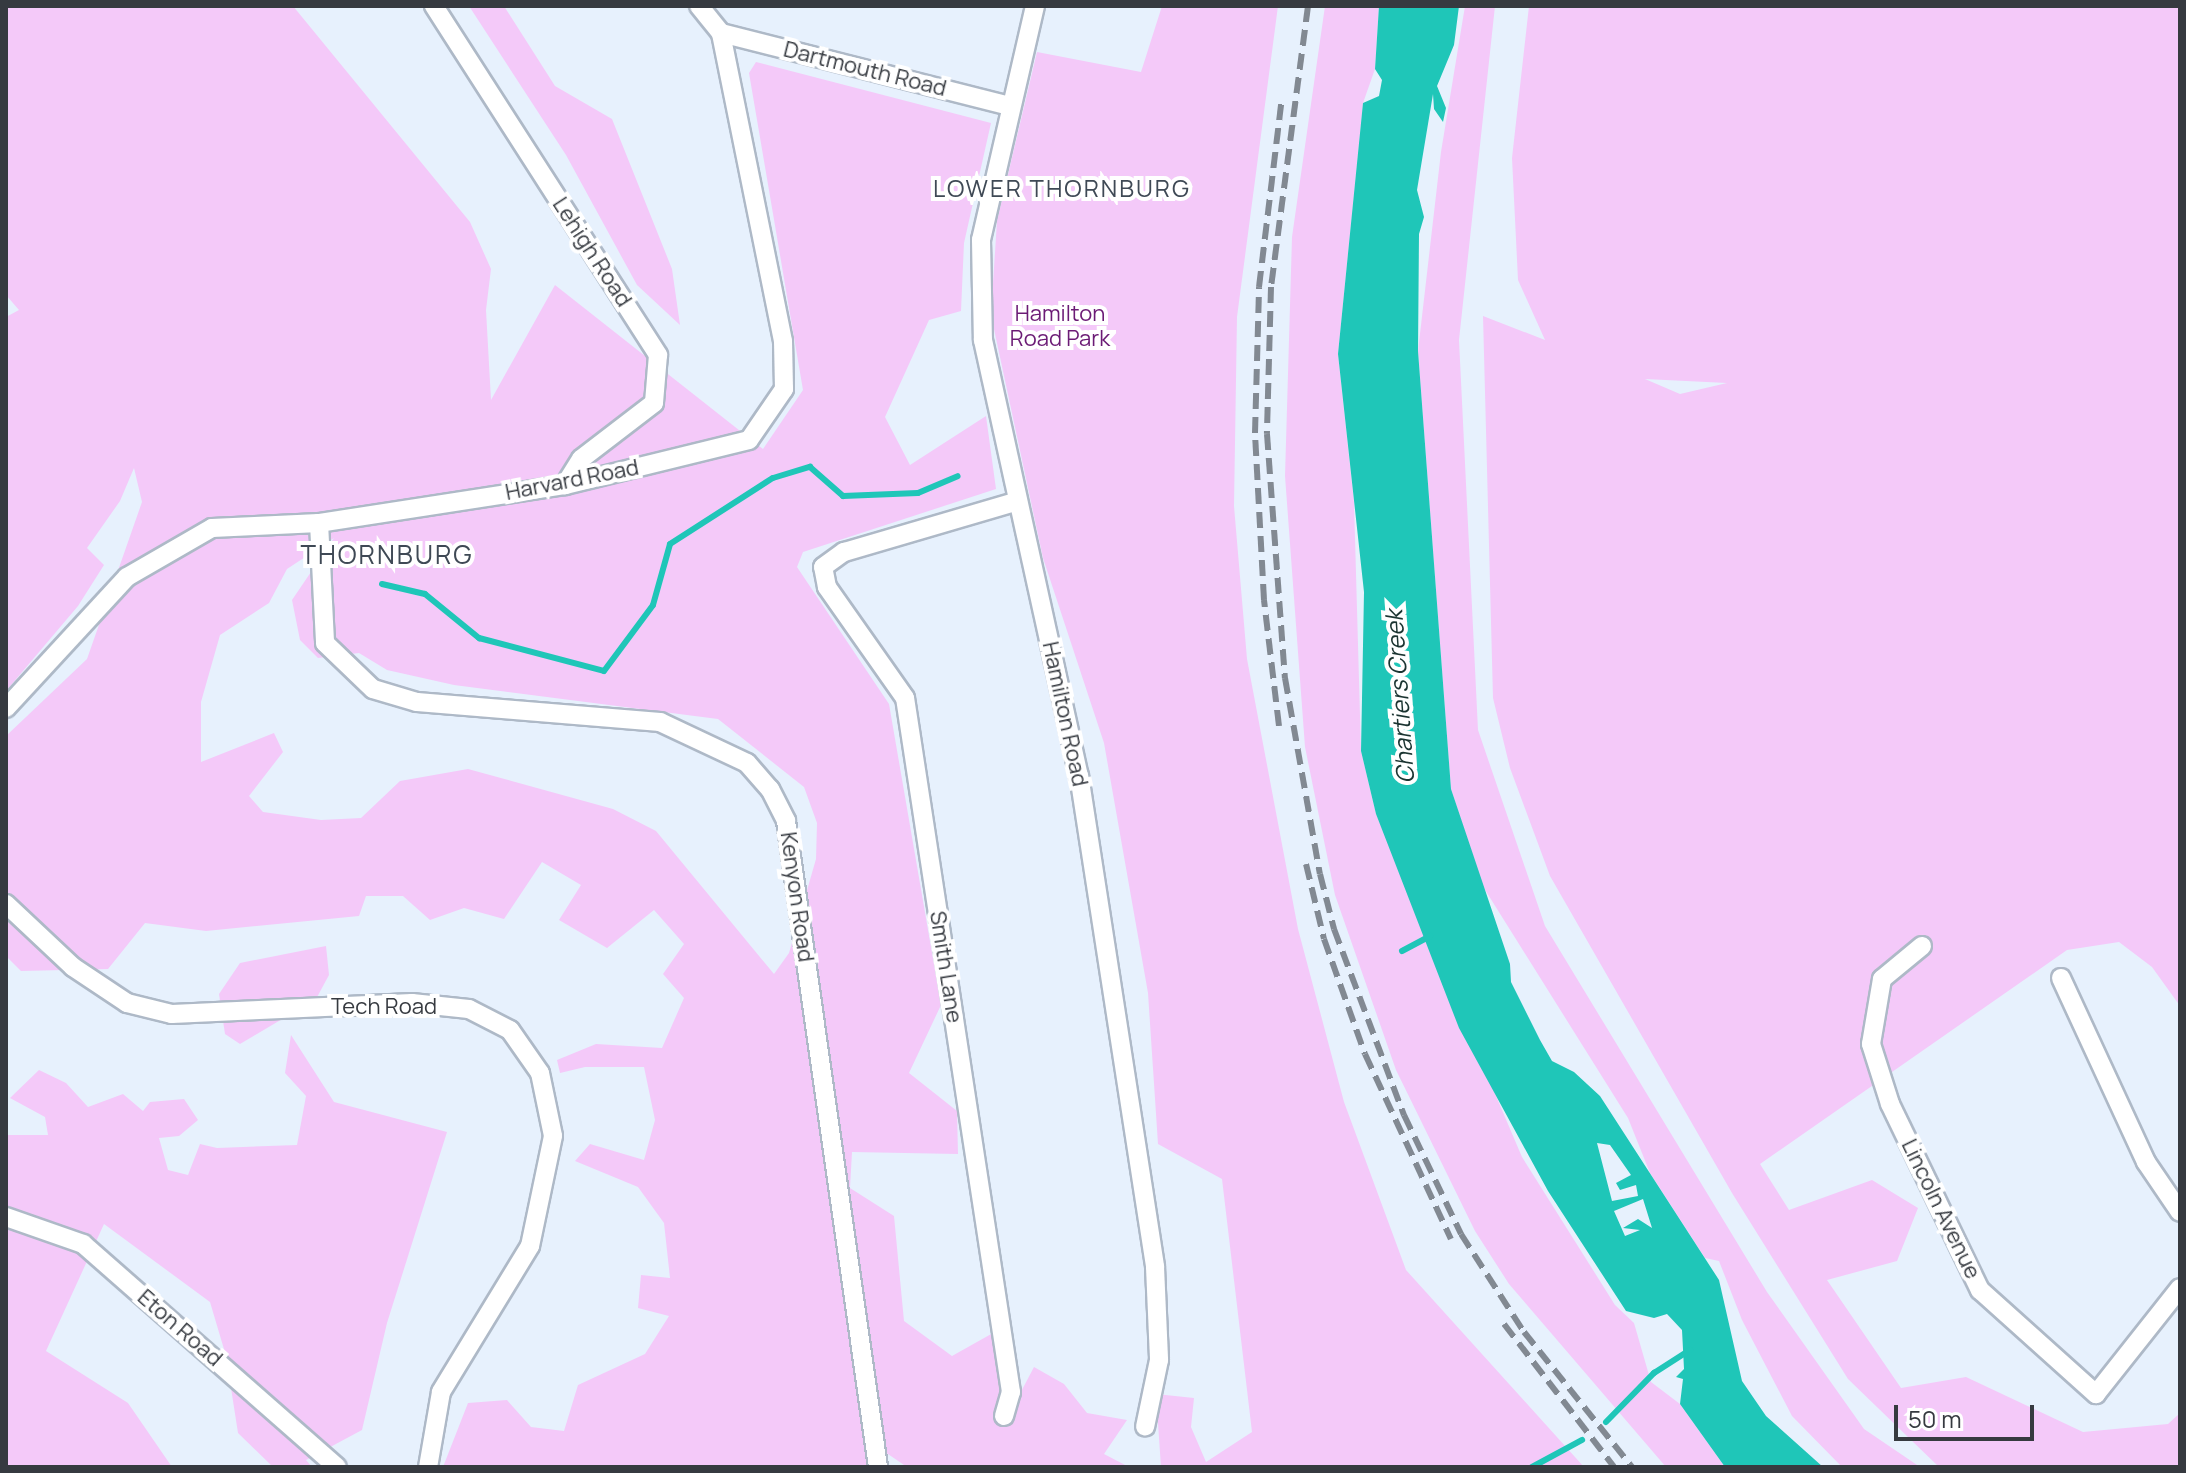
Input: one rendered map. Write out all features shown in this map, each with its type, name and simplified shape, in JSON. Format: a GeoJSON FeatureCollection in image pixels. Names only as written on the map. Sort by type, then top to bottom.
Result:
{"type":"FeatureCollection","features":[{"type":"Feature","properties":{"kind":"street","name":"Lehigh Road"},"geometry":{"type":"LineString","coordinates":[[434,6],[658,355],[654,403],[581,459],[565,485]]}},
{"type":"Feature","properties":{"kind":"street","name":"Harvard Road"},"geometry":{"type":"LineString","coordinates":[[6,708],[127,577],[212,528],[319,523],[565,485],[749,440],[784,389],[783,341],[721,33],[699,6]]}},
{"type":"Feature","properties":{"kind":"street","name":"Hamilton Road"},"geometry":{"type":"LineString","coordinates":[[1035,6],[1009,106],[981,240],[983,340],[1079,775],[1155,1267],[1159,1360],[1145,1427]]}},
{"type":"Feature","properties":{"kind":"street","name":"Dartmouth Road"},"geometry":{"type":"LineString","coordinates":[[721,33],[1009,106]]}},
{"type":"Feature","properties":{"kind":"street","name":"Smith Lane"},"geometry":{"type":"LineString","coordinates":[[1004,1416],[1011,1392],[905,698],[823,579],[823,567],[844,552],[1018,501]]}},
{"type":"Feature","properties":{"kind":"street","name":"Kenyon Road"},"geometry":{"type":"LineString","coordinates":[[319,523],[325,643],[373,689],[417,702],[660,722],[747,763],[770,789],[786,821],[878,1467]]}},
{"type":"Feature","properties":{"kind":"street","name":"Tech Road"},"geometry":{"type":"LineString","coordinates":[[6,904],[73,967],[127,1003],[172,1014],[412,1003],[469,1009],[510,1030],[540,1073],[553,1136],[530,1246],[441,1392],[428,1467]]}},
{"type":"Feature","properties":{"kind":"street","name":"Lincoln Avenue"},"geometry":{"type":"LineString","coordinates":[[1922,946],[1882,979],[1871,1044],[1885,1089],[1980,1290],[2096,1394],[2180,1288]]}},
{"type":"Feature","properties":{"kind":"street"},"geometry":{"type":"LineString","coordinates":[[2061,978],[2146,1162],[2180,1212]]}},
{"type":"Feature","properties":{"kind":"street","name":"Eton Road"},"geometry":{"type":"LineString","coordinates":[[6,1217],[83,1244],[337,1467]]}},
{"type":"Feature","properties":{"kind":"green space"},"geometry":{"type":"Polygon","coordinates":[[[6,6],[293,6],[470,222],[491,269],[486,310],[491,400],[555,285],[763,449],[803,390],[749,73],[756,62],[991,123],[964,243],[961,311],[929,320],[885,417],[910,465],[986,416],[996,489],[803,552],[797,567],[889,704],[941,1005],[909,1073],[957,1111],[958,1154],[852,1152],[850,1188],[894,1216],[904,1321],[952,1356],[993,1333],[997,1370],[1014,1405],[1034,1367],[1064,1384],[1087,1413],[1127,1420],[1104,1454],[1129,1467],[907,1467],[885,1452],[876,1467],[443,1467],[468,1403],[507,1400],[531,1427],[564,1431],[578,1385],[645,1354],[669,1316],[638,1308],[641,1275],[670,1278],[664,1223],[638,1187],[575,1161],[590,1144],[644,1160],[655,1120],[644,1067],[585,1067],[560,1073],[557,1060],[596,1044],[662,1048],[684,998],[663,974],[684,944],[654,910],[607,948],[559,920],[581,885],[542,862],[504,919],[464,908],[430,920],[403,896],[366,896],[359,916],[206,931],[145,923],[108,969],[21,971],[6,956],[6,736],[87,659],[142,502],[134,468],[120,501],[87,548],[104,565],[78,606],[6,691],[6,317],[19,310],[6,295],[6,6]],[[334,538],[287,569],[269,603],[220,635],[201,702],[201,762],[274,733],[283,752],[249,796],[263,812],[321,820],[361,818],[400,781],[468,769],[613,809],[656,831],[774,974],[789,953],[816,859],[817,823],[804,787],[718,719],[454,685],[387,670],[359,653],[318,658],[300,640],[292,600],[334,538]]]}},
{"type":"Feature","properties":{"kind":"green space"},"geometry":{"type":"Polygon","coordinates":[[[469,6],[504,6],[555,86],[612,119],[672,269],[680,325],[637,285],[566,155],[469,6]]]}},
{"type":"Feature","properties":{"kind":"green space","name":"Hamilton Road Park"},"geometry":{"type":"Polygon","coordinates":[[[1162,6],[1278,6],[1237,317],[1234,506],[1247,659],[1298,929],[1344,1102],[1406,1270],[1584,1467],[1161,1467],[1156,1394],[1194,1398],[1191,1427],[1206,1462],[1252,1432],[1222,1179],[1158,1144],[1148,993],[1104,743],[1043,558],[991,315],[997,221],[1037,52],[1141,72],[1162,6]]]}},
{"type":"Feature","properties":{"kind":"green space"},"geometry":{"type":"Polygon","coordinates":[[[1325,6],[1379,6],[1375,69],[1363,103],[1338,354],[1354,502],[1361,751],[1376,814],[1522,1157],[1615,1305],[1634,1323],[1651,1382],[1680,1404],[1725,1467],[1666,1467],[1509,1284],[1475,1231],[1396,1070],[1335,895],[1305,747],[1285,476],[1292,237],[1325,6]]]}},
{"type":"Feature","properties":{"kind":"green space"},"geometry":{"type":"Polygon","coordinates":[[[1465,6],[1495,6],[1459,340],[1478,730],[1545,926],[1767,1292],[1864,1429],[1920,1467],[1842,1467],[1792,1416],[1742,1320],[1719,1261],[1705,1258],[1650,1173],[1628,1118],[1482,885],[1451,789],[1418,351],[1441,152],[1465,6]]]}},
{"type":"Feature","properties":{"kind":"green space"},"geometry":{"type":"Polygon","coordinates":[[[1529,6],[2180,6],[2180,1006],[2152,967],[2119,942],[2067,950],[1760,1164],[1789,1210],[1872,1180],[1918,1208],[1897,1261],[1827,1280],[1901,1388],[1966,1377],[2083,1432],[2168,1424],[2180,1413],[2180,1467],[1939,1467],[1848,1379],[1732,1193],[1550,876],[1510,768],[1493,698],[1483,316],[1545,340],[1518,280],[1512,158],[1529,6]],[[1645,379],[1680,394],[1727,383],[1645,379]]]}},
{"type":"Feature","properties":{"kind":"green space"},"geometry":{"type":"Polygon","coordinates":[[[326,946],[329,975],[316,999],[240,1044],[225,1034],[219,994],[240,963],[326,946]]]}},
{"type":"Feature","properties":{"kind":"green space"},"geometry":{"type":"Polygon","coordinates":[[[291,1035],[334,1102],[447,1132],[387,1323],[362,1430],[306,1460],[312,1467],[273,1467],[238,1433],[226,1356],[210,1302],[104,1224],[46,1351],[128,1403],[172,1467],[6,1467],[6,1135],[48,1135],[45,1117],[10,1098],[39,1070],[66,1083],[88,1107],[123,1094],[143,1111],[150,1102],[184,1099],[198,1120],[179,1136],[159,1138],[168,1170],[188,1175],[200,1144],[217,1148],[297,1145],[306,1096],[285,1073],[291,1035]]]}},
{"type":"Feature","properties":{"kind":"water","name":"Chartiers Creek"},"geometry":{"type":"Polygon","coordinates":[[[1379,6],[1459,6],[1454,45],[1437,86],[1446,108],[1443,122],[1434,109],[1433,94],[1417,190],[1424,217],[1419,234],[1418,351],[1451,789],[1510,964],[1511,982],[1552,1061],[1574,1072],[1600,1096],[1719,1280],[1742,1381],[1766,1416],[1823,1467],[1725,1467],[1680,1404],[1683,1379],[1676,1377],[1684,1369],[1682,1330],[1667,1314],[1654,1318],[1626,1311],[1548,1191],[1459,1028],[1376,814],[1361,751],[1364,592],[1338,354],[1363,103],[1379,96],[1382,80],[1375,69],[1379,6]],[[1597,1143],[1612,1201],[1638,1196],[1636,1185],[1620,1190],[1616,1183],[1631,1175],[1610,1145],[1597,1143]],[[1643,1199],[1614,1211],[1625,1236],[1640,1230],[1623,1228],[1638,1219],[1652,1228],[1643,1199]]]}},
{"type":"Feature","properties":{"kind":"waterway"},"geometry":{"type":"LineString","coordinates":[[382,584],[425,594],[479,638],[604,671],[653,605],[670,544],[773,478],[810,467],[843,496],[918,493],[958,476]]}},
{"type":"Feature","properties":{"kind":"waterway"},"geometry":{"type":"LineString","coordinates":[[1402,951],[1430,936]]}},
{"type":"Feature","properties":{"kind":"waterway"},"geometry":{"type":"LineString","coordinates":[[1606,1422],[1654,1373],[1690,1350]]}},
{"type":"Feature","properties":{"kind":"waterway"},"geometry":{"type":"LineString","coordinates":[[1532,1467],[1582,1440]]}},
{"type":"Feature","properties":{"kind":"railway"},"geometry":{"type":"LineString","coordinates":[[1308,6],[1271,287],[1267,434],[1285,678],[1320,874],[1334,929],[1404,1115],[1461,1234],[1524,1332],[1632,1467]]}},
{"type":"Feature","properties":{"kind":"railway"},"geometry":{"type":"LineString","coordinates":[[1279,726],[1264,600],[1255,433],[1259,287],[1282,97]]}},
{"type":"Feature","properties":{"kind":"railway"},"geometry":{"type":"LineString","coordinates":[[1306,864],[1324,939],[1365,1054],[1451,1239]]}},
{"type":"Feature","properties":{"kind":"railway"},"geometry":{"type":"LineString","coordinates":[[1504,1324],[1614,1467]]}},
{"type":"Feature","properties":{"kind":"district","name":"LOWER THORNBURG"},"geometry":{"type":"Point","coordinates":[1062,188]}},
{"type":"Feature","properties":{"kind":"district","name":"THORNBURG"},"geometry":{"type":"Point","coordinates":[387,555]}}]}
